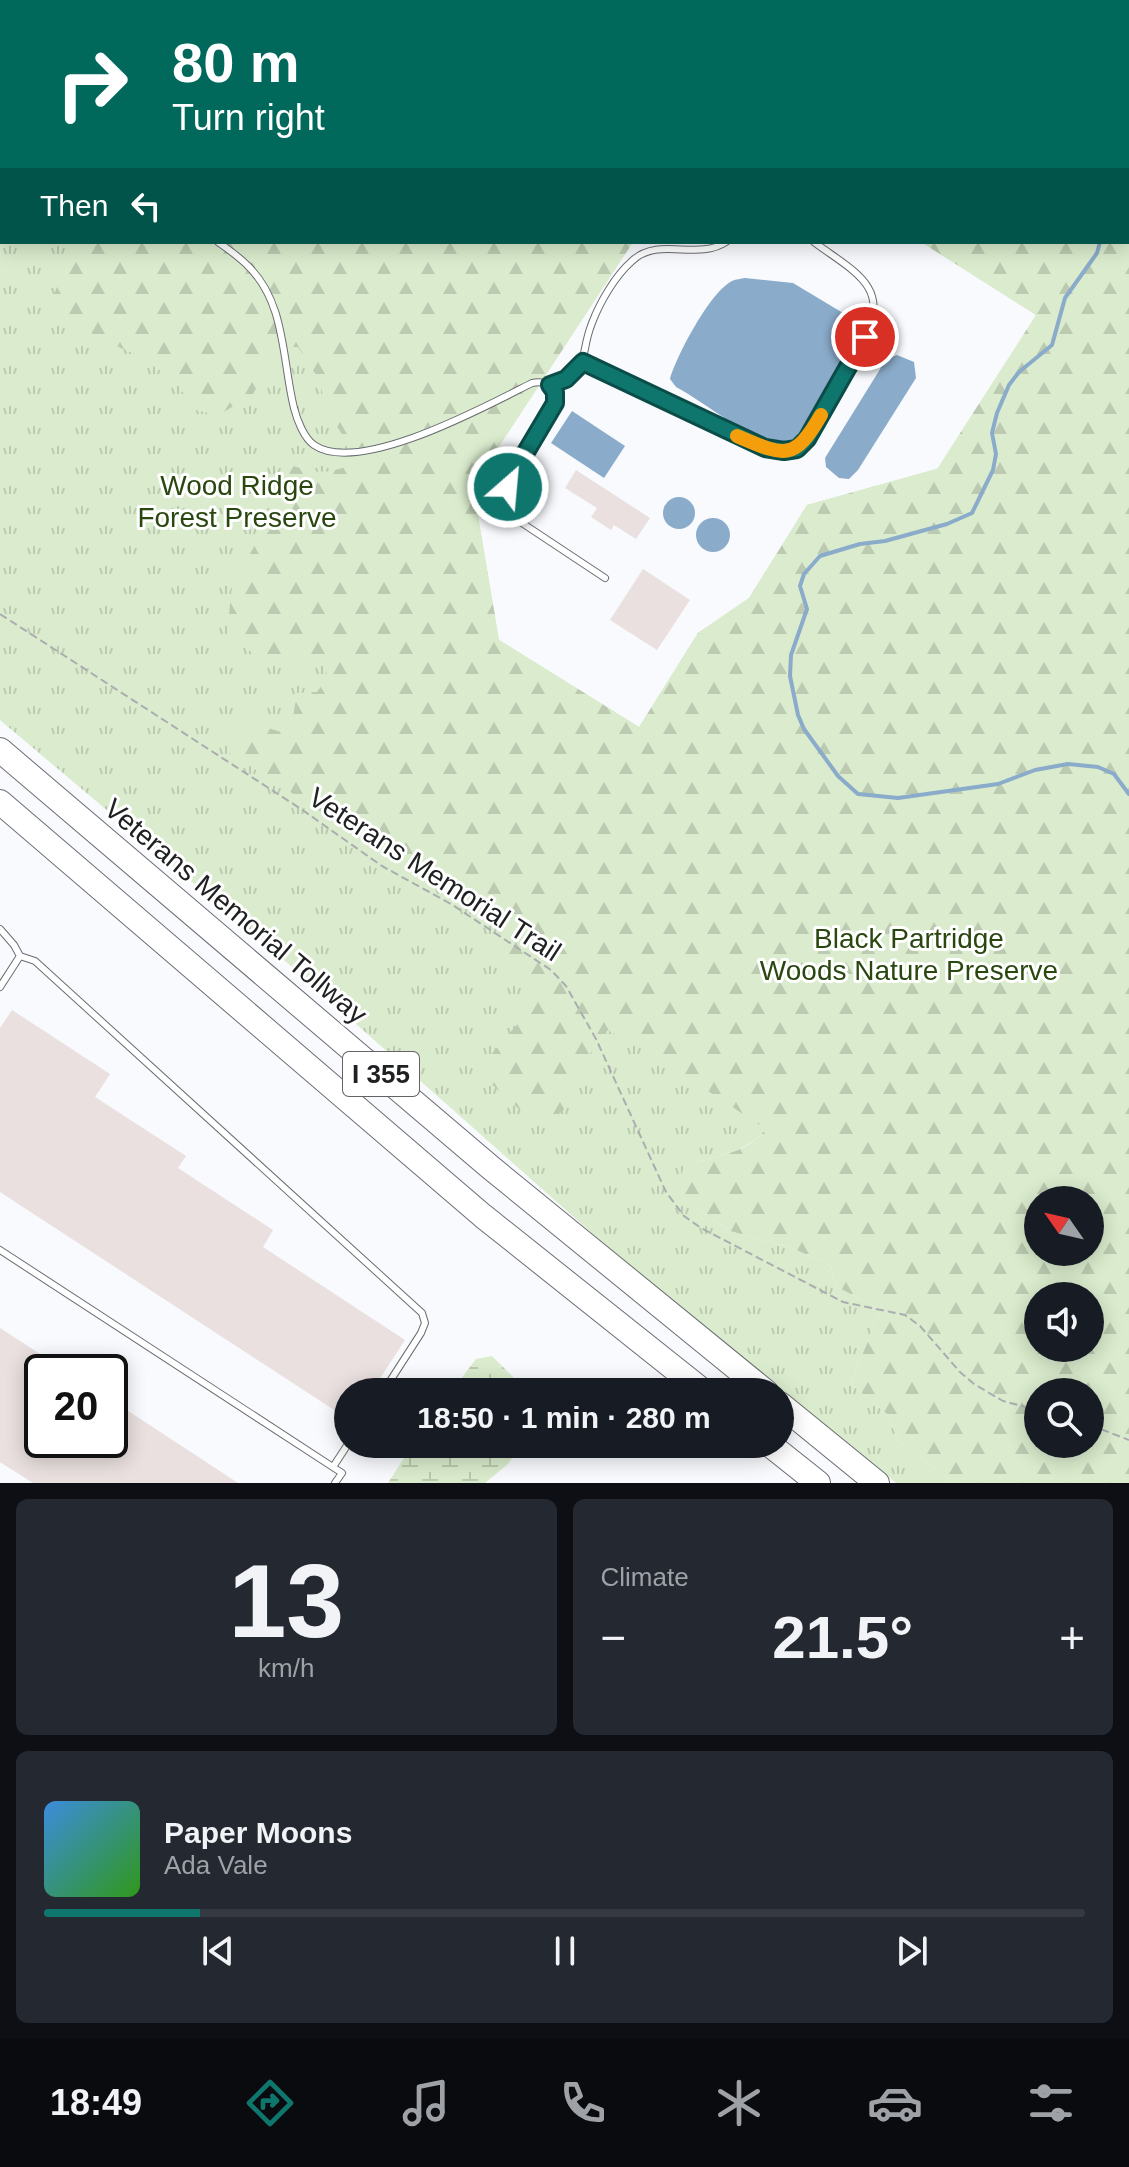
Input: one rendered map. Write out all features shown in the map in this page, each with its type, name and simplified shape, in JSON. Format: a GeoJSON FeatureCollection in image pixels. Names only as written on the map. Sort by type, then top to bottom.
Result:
{"type":"FeatureCollection","features":[{"type":"Feature","properties":{"kind":"highway","name":"Veterans Memorial Tollway"},"geometry":{"type":"LineString","coordinates":[[0,750],[490,1167],[749,1378]]}},
{"type":"Feature","properties":{"kind":"highway","name":"I 355"},"geometry":{"type":"LineString","coordinates":[[0,802],[483,1216],[686,1378]]}},
{"type":"Feature","properties":{"kind":"highway"},"geometry":{"type":"LineString","coordinates":[[794,1415],[877,1483]]}},
{"type":"Feature","properties":{"kind":"highway"},"geometry":{"type":"LineString","coordinates":[[787,1458],[818,1483]]}},
{"type":"Feature","properties":{"kind":"lane"},"geometry":{"type":"LineString","coordinates":[[220,244],[248,266],[276,311],[295,411],[313,445],[348,454],[381,447],[428,432],[532,383],[540,381],[550,385],[555,392],[555,403],[513,474],[508,487],[509,511],[516,519],[605,578]]}},
{"type":"Feature","properties":{"kind":"lane"},"geometry":{"type":"LineString","coordinates":[[550,385],[566,379],[583,362],[595,315],[631,261],[655,249],[710,249],[721,244]]}},
{"type":"Feature","properties":{"kind":"lane"},"geometry":{"type":"LineString","coordinates":[[583,362],[765,448],[784,451],[797,449],[807,439],[874,321],[876,308],[875,296],[865,283],[816,244]]}},
{"type":"Feature","properties":{"kind":"lane"},"geometry":{"type":"LineString","coordinates":[[0,929],[20,956],[35,961],[422,1313],[425,1323],[421,1333],[392,1378]]}},
{"type":"Feature","properties":{"kind":"lane"},"geometry":{"type":"LineString","coordinates":[[0,987],[20,956]]}},
{"type":"Feature","properties":{"kind":"lane"},"geometry":{"type":"LineString","coordinates":[[0,1250],[342,1473],[335,1483]]}},
{"type":"Feature","properties":{"kind":"lane"},"geometry":{"type":"LineString","coordinates":[[333,1467],[339,1458]]}},
{"type":"Feature","properties":{"kind":"path","name":"Veterans Memorial Trail"},"geometry":{"type":"LineString","coordinates":[[0,614],[301,809],[382,866],[451,904],[551,970],[566,986],[596,1039],[666,1192],[684,1216],[701,1228],[843,1302],[905,1315],[920,1326],[974,1384],[1003,1401],[1024,1406]]}},
{"type":"Feature","properties":{"kind":"path"},"geometry":{"type":"LineString","coordinates":[[1104,1430],[1129,1440]]}},
{"type":"Feature","properties":{"kind":"green space"},"geometry":{"type":"Polygon","coordinates":[[[0,244],[632,244],[473,486],[499,640],[639,727],[698,633],[749,598],[807,505],[950,465],[1044,320],[924,244],[1129,244],[1129,1356],[1104,1318],[1104,1282],[1024,1282],[1024,1287],[555,990],[576,1080],[590,1053],[608,1030],[640,1046],[767,1129],[740,1149],[686,1165],[695,1207],[730,1231],[792,1248],[831,1266],[835,1286],[880,1309],[851,1384],[887,1414],[899,1442],[954,1483],[896,1483],[794,1401],[794,1378],[766,1378],[655,1289],[276,953],[0,720],[0,244]]]}},
{"type":"Feature","properties":{"kind":"green space","name":"Black Partridge Woods Nature Preserve"},"geometry":{"type":"Polygon","coordinates":[[[72,244],[632,244],[473,486],[499,640],[639,727],[698,633],[749,598],[807,505],[937,469],[1036,315],[924,244],[1129,244],[1129,1483],[954,1483],[899,1442],[887,1414],[851,1384],[880,1309],[835,1286],[831,1266],[792,1248],[730,1231],[695,1207],[677,1185],[685,1165],[740,1149],[766,1129],[639,1046],[608,1030],[590,1053],[563,1111],[547,1122],[519,1109],[477,1071],[539,999],[554,990],[505,958],[498,925],[228,752],[244,720],[290,735],[297,693],[317,692],[327,678],[324,661],[268,665],[227,633],[232,586],[261,534],[276,489],[291,465],[326,472],[360,461],[328,413],[318,378],[298,347],[288,347],[266,370],[253,394],[219,415],[195,410],[175,381],[137,355],[96,337],[62,307],[54,294],[72,253],[72,244]]]}},
{"type":"Feature","properties":{"kind":"green space"},"geometry":{"type":"Polygon","coordinates":[[[492,1356],[514,1378],[462,1378],[476,1359],[492,1356]]]}},
{"type":"Feature","properties":{"kind":"green space"},"geometry":{"type":"Polygon","coordinates":[[[404,1458],[512,1458],[485,1483],[388,1483],[404,1458]]]}},
{"type":"Feature","properties":{"kind":"water"},"geometry":{"type":"Polygon","coordinates":[[[745,278],[793,283],[853,319],[856,336],[795,440],[789,445],[744,430],[676,387],[670,379],[687,340],[714,298],[732,281],[745,278]]]}},
{"type":"Feature","properties":{"kind":"water"},"geometry":{"type":"Polygon","coordinates":[[[897,355],[914,362],[916,378],[858,470],[849,479],[839,478],[826,467],[825,458],[882,366],[897,355]]]}},
{"type":"Feature","properties":{"kind":"water"},"geometry":{"type":"Polygon","coordinates":[[[572,411],[625,446],[604,478],[551,443],[572,411]]]}},
{"type":"Feature","properties":{"kind":"water"},"geometry":{"type":"Polygon","coordinates":[[[679,497],[691,501],[695,513],[691,525],[679,529],[667,525],[663,513],[667,501],[679,497]]]}},
{"type":"Feature","properties":{"kind":"water"},"geometry":{"type":"Polygon","coordinates":[[[713,518],[725,523],[730,535],[725,547],[713,552],[701,547],[696,535],[701,523],[713,518]]]}},
{"type":"Feature","properties":{"kind":"building"},"geometry":{"type":"Polygon","coordinates":[[[576,470],[650,518],[636,539],[614,525],[611,530],[591,517],[597,508],[565,488],[576,470]]]}},
{"type":"Feature","properties":{"kind":"building"},"geometry":{"type":"Polygon","coordinates":[[[643,569],[690,600],[657,650],[610,620],[643,569]]]}},
{"type":"Feature","properties":{"kind":"building"},"geometry":{"type":"Polygon","coordinates":[[[12,1010],[110,1074],[95,1097],[186,1156],[178,1168],[273,1230],[263,1247],[405,1340],[380,1378],[334,1378],[334,1410],[0,1192],[0,1028],[12,1010]]]}},
{"type":"Feature","properties":{"kind":"building"},"geometry":{"type":"Polygon","coordinates":[[[0,1328],[40,1354],[24,1354],[24,1458],[128,1458],[128,1411],[238,1483],[33,1483],[0,1462],[0,1328]]]}},
{"type":"Feature","properties":{"kind":"waterway"},"geometry":{"type":"LineString","coordinates":[[1099,244],[1097,253],[1065,298],[1052,345],[1019,372],[1009,385],[992,433],[996,454],[993,470],[972,513],[947,524],[820,556],[804,574],[800,586],[807,609],[791,655],[790,676],[804,729],[838,776],[858,794],[898,798],[998,784],[1035,770],[1068,764],[1098,767],[1114,774],[1129,794]]}},
{"type":"Feature","properties":{"kind":"slow traffic"},"geometry":{"type":"LineString","coordinates":[[737,436],[765,448],[784,451],[797,449],[807,439],[821,415]]}},
{"type":"Feature","properties":{"kind":"route"},"geometry":{"type":"LineString","coordinates":[[508,487],[555,403],[555,392],[550,385],[566,379],[583,362],[720,429],[765,448],[784,451],[797,449],[807,439],[865,337]]}},
{"type":"Feature","properties":{"kind":"park label","name":"Wood Ridge Forest Preserve"},"geometry":{"type":"Point","coordinates":[237,501]}}]}
